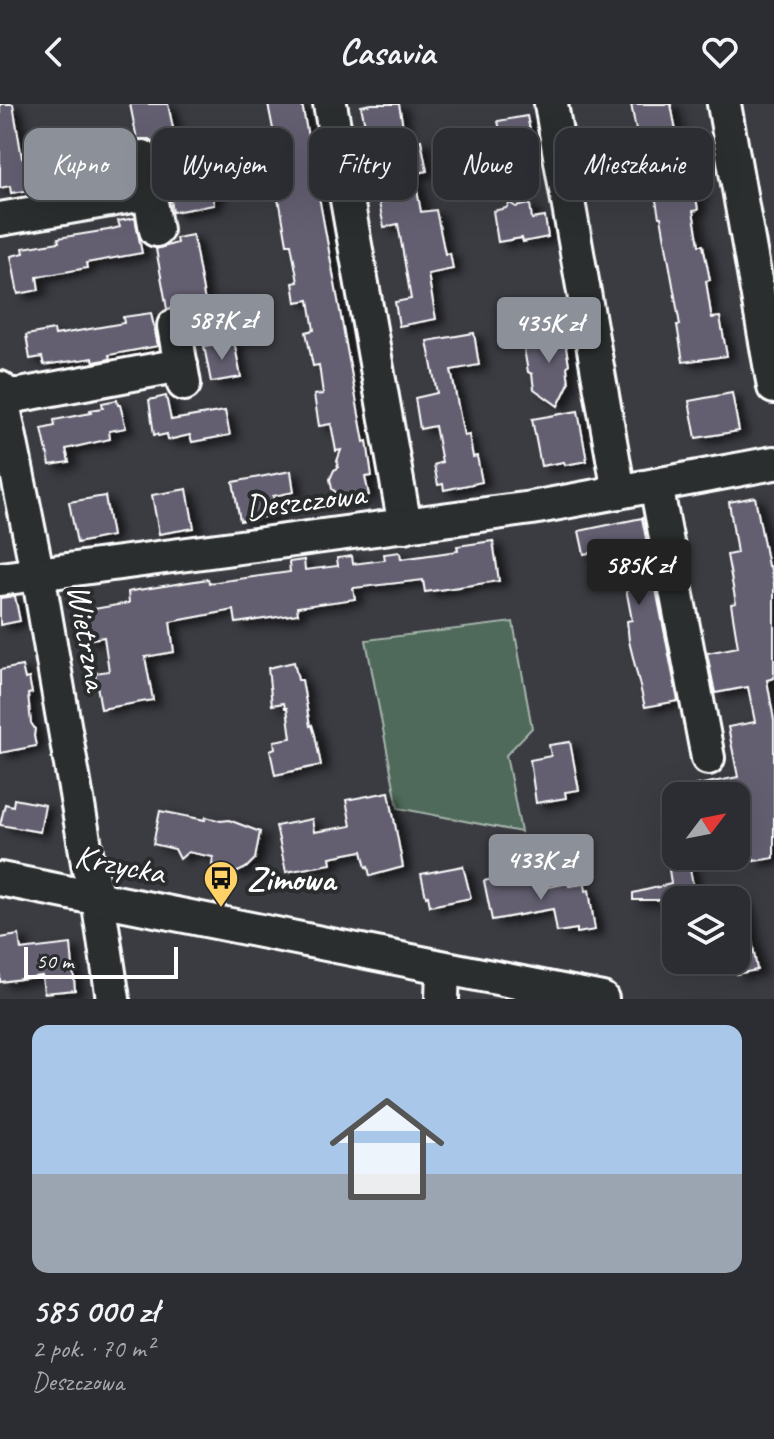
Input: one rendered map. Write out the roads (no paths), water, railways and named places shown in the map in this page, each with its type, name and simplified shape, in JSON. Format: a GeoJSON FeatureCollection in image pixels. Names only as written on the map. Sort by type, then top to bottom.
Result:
{"type":"FeatureCollection","features":[{"type":"Feature","properties":{"kind":"street"},"geometry":{"type":"LineString","coordinates":[[330,104],[405,526]]}},
{"type":"Feature","properties":{"kind":"street"},"geometry":{"type":"LineString","coordinates":[[551,104],[619,492]]}},
{"type":"Feature","properties":{"kind":"street"},"geometry":{"type":"LineString","coordinates":[[724,104],[764,266],[774,387]]}},
{"type":"Feature","properties":{"kind":"street"},"geometry":{"type":"LineString","coordinates":[[143,157],[156,230]]}},
{"type":"Feature","properties":{"kind":"street"},"geometry":{"type":"LineString","coordinates":[[0,219],[150,193]]}},
{"type":"Feature","properties":{"kind":"street"},"geometry":{"type":"LineString","coordinates":[[1,395],[183,376],[174,326]]}},
{"type":"Feature","properties":{"kind":"street","name":"Wietrzna"},"geometry":{"type":"LineString","coordinates":[[0,388],[38,574],[89,869],[98,899]]}},
{"type":"Feature","properties":{"kind":"street","name":"Deszczowa"},"geometry":{"type":"LineString","coordinates":[[0,579],[532,508],[774,463]]}},
{"type":"Feature","properties":{"kind":"street"},"geometry":{"type":"LineString","coordinates":[[656,485],[708,758]]}},
{"type":"Feature","properties":{"kind":"street","name":"Krzycka"},"geometry":{"type":"LineString","coordinates":[[0,879],[98,899],[442,984],[602,999]]}},
{"type":"Feature","properties":{"kind":"street"},"geometry":{"type":"LineString","coordinates":[[98,899],[113,999]]}},
{"type":"Feature","properties":{"kind":"place","name":"Zimowa"},"geometry":{"type":"Point","coordinates":[221,909]}}]}
